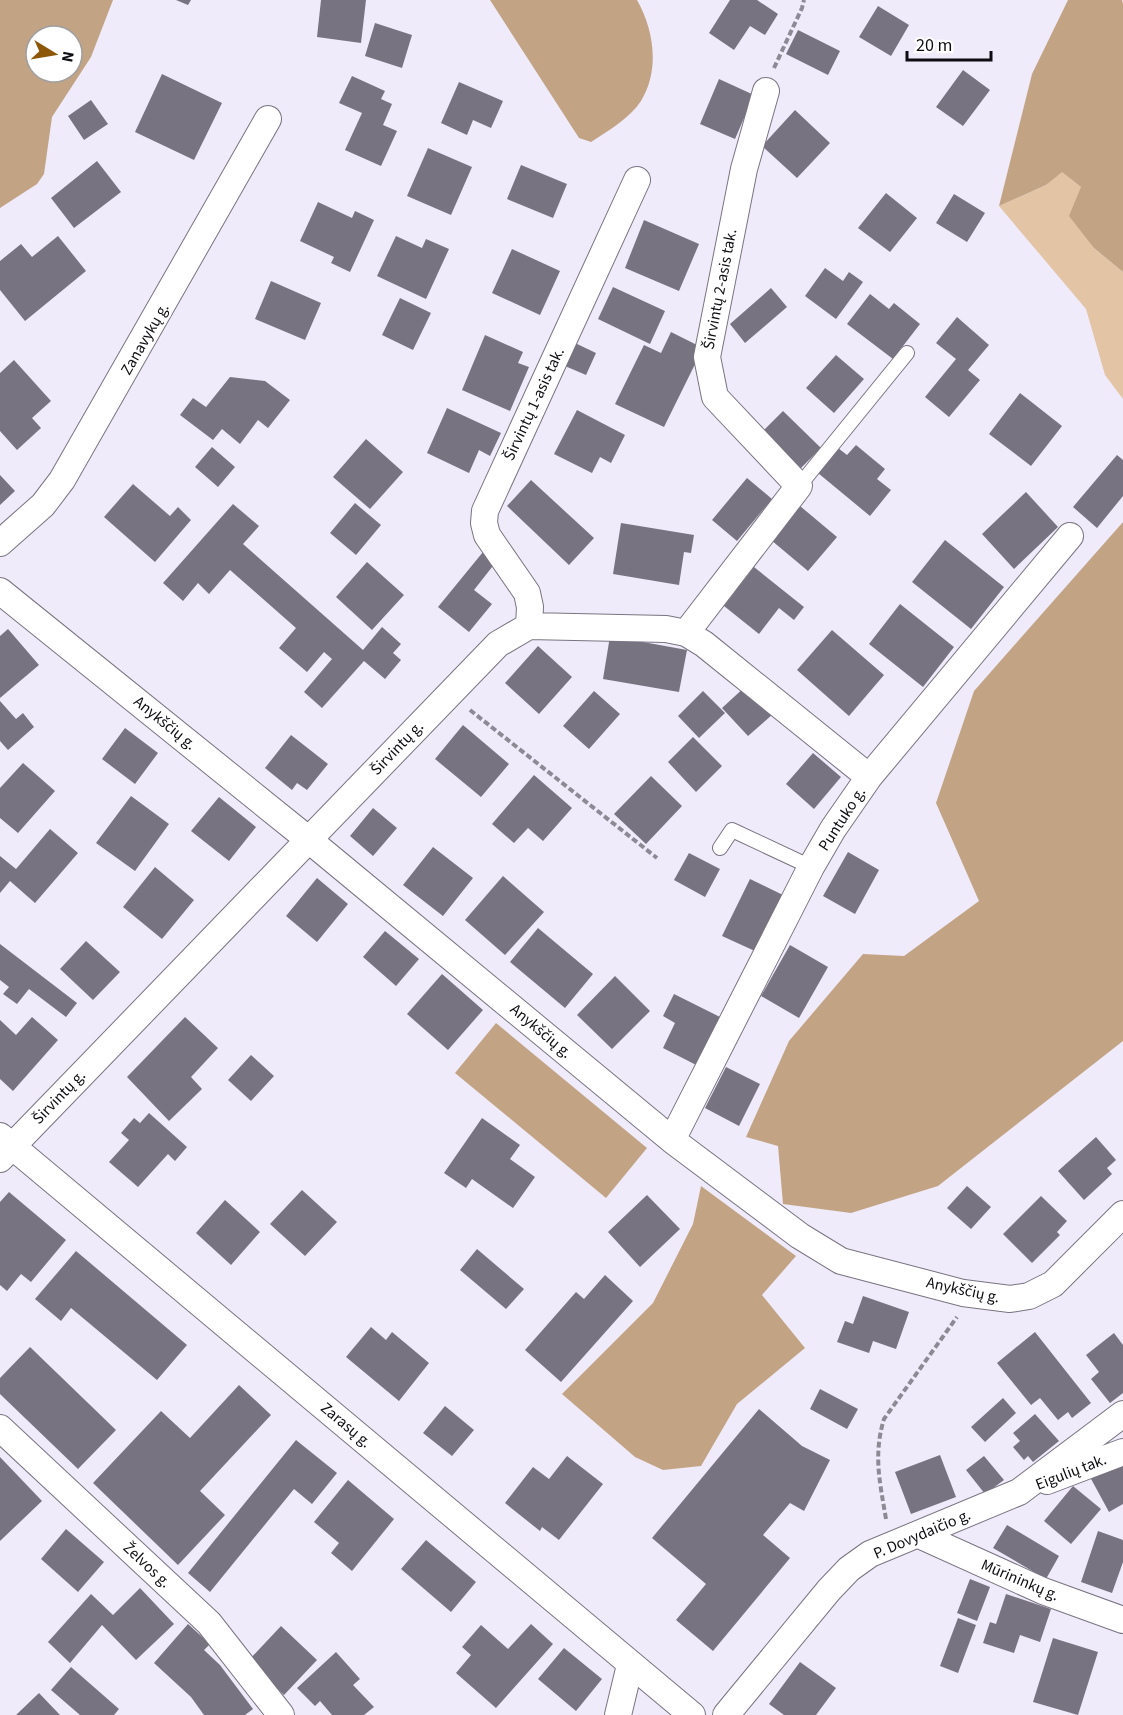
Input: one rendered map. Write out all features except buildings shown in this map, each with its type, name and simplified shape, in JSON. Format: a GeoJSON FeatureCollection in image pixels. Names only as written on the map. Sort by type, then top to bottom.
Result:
{"type":"FeatureCollection","features":[{"type":"Feature","properties":{"kind":"street","name":"Širvintų 2-asis tak."},"geometry":{"type":"LineString","coordinates":[[766,92],[744,169],[707,357],[715,397],[799,486]]}},
{"type":"Feature","properties":{"kind":"street","name":"Zanavykų g."},"geometry":{"type":"LineString","coordinates":[[0,543],[43,505],[62,480],[111,399],[268,119]]}},
{"type":"Feature","properties":{"kind":"street","name":"Širvintų 1-asis tak."},"geometry":{"type":"LineString","coordinates":[[529,626],[530,607],[527,593],[487,535],[484,523],[485,511],[637,180]]}},
{"type":"Feature","properties":{"kind":"street"},"geometry":{"type":"LineString","coordinates":[[686,633],[696,617],[799,486]]}},
{"type":"Feature","properties":{"kind":"street","name":"Puntuko g."},"geometry":{"type":"LineString","coordinates":[[672,1140],[811,867],[833,829],[869,777],[1070,537]]}},
{"type":"Feature","properties":{"kind":"street","name":"Anykščių g."},"geometry":{"type":"LineString","coordinates":[[0,591],[309,840],[672,1140],[800,1236],[841,1261],[963,1293],[1010,1299],[1029,1296],[1053,1284],[1123,1214]]}},
{"type":"Feature","properties":{"kind":"street"},"geometry":{"type":"LineString","coordinates":[[529,626],[666,628],[686,633],[704,644],[869,777]]}},
{"type":"Feature","properties":{"kind":"street","name":"Širvintų g."},"geometry":{"type":"LineString","coordinates":[[4,1147],[309,840],[498,644],[529,626]]}},
{"type":"Feature","properties":{"kind":"street","name":"Zarasų g."},"geometry":{"type":"LineString","coordinates":[[4,1147],[692,1715]]}},
{"type":"Feature","properties":{"kind":"street","name":"P. Dovydaičio g."},"geometry":{"type":"LineString","coordinates":[[726,1715],[849,1569],[870,1554],[1019,1492],[1123,1414]]}},
{"type":"Feature","properties":{"kind":"street","name":"Želvos g."},"geometry":{"type":"LineString","coordinates":[[0,1428],[209,1623],[281,1715]]}},
{"type":"Feature","properties":{"kind":"street","name":"Eigulių tak."},"geometry":{"type":"LineString","coordinates":[[1019,1492],[1123,1452]]}},
{"type":"Feature","properties":{"kind":"street","name":"Mūrininkų g."},"geometry":{"type":"LineString","coordinates":[[919,1535],[1043,1591],[1123,1620]]}},
{"type":"Feature","properties":{"kind":"street"},"geometry":{"type":"LineString","coordinates":[[618,1715],[630,1665]]}},
{"type":"Feature","properties":{"kind":"lane"},"geometry":{"type":"LineString","coordinates":[[799,486],[906,353]]}},
{"type":"Feature","properties":{"kind":"lane"},"geometry":{"type":"LineString","coordinates":[[720,848],[732,830],[811,867]]}},
{"type":"Feature","properties":{"kind":"path"},"geometry":{"type":"LineString","coordinates":[[766,92],[778,56],[804,0]]}},
{"type":"Feature","properties":{"kind":"path"},"geometry":{"type":"LineString","coordinates":[[450,694],[657,858]]}},
{"type":"Feature","properties":{"kind":"path"},"geometry":{"type":"LineString","coordinates":[[890,1546],[877,1459],[879,1436],[884,1419],[956,1320],[963,1293]]}},
{"type":"Feature","properties":{"kind":"shaded area"},"geometry":{"type":"Polygon","coordinates":[[[0,0],[113,0],[91,57],[84,68],[84,24],[24,24],[24,84],[73,84],[52,117],[44,174],[37,184],[0,208],[0,0]]]}},
{"type":"Feature","properties":{"kind":"shaded area"},"geometry":{"type":"Polygon","coordinates":[[[490,0],[637,0],[647,24],[653,50],[651,76],[641,101],[625,119],[591,142],[579,138],[490,0]]]}},
{"type":"Feature","properties":{"kind":"shaded area"},"geometry":{"type":"Polygon","coordinates":[[[1068,0],[1122,0],[1123,4],[1123,272],[1094,248],[1069,216],[1081,187],[1062,172],[1046,185],[999,206],[1032,74],[1068,0]]]}},
{"type":"Feature","properties":{"kind":"shaded area"},"geometry":{"type":"Polygon","coordinates":[[[1061,171],[1081,187],[1094,248],[1123,272],[1123,399],[1105,375],[1086,309],[999,206],[1046,185],[1061,171]]]}},
{"type":"Feature","properties":{"kind":"shaded area"},"geometry":{"type":"Polygon","coordinates":[[[1123,522],[1123,1041],[938,1186],[851,1213],[783,1204],[778,1146],[746,1137],[789,1041],[863,954],[904,956],[979,901],[936,803],[974,691],[1123,522]]]}},
{"type":"Feature","properties":{"kind":"shaded area"},"geometry":{"type":"Polygon","coordinates":[[[496,1023],[647,1148],[606,1198],[455,1073],[496,1023]]]}},
{"type":"Feature","properties":{"kind":"shaded area"},"geometry":{"type":"Polygon","coordinates":[[[701,1186],[796,1256],[762,1295],[805,1348],[737,1404],[701,1466],[663,1470],[635,1457],[562,1394],[653,1303],[693,1224],[701,1186]]]}}]}
